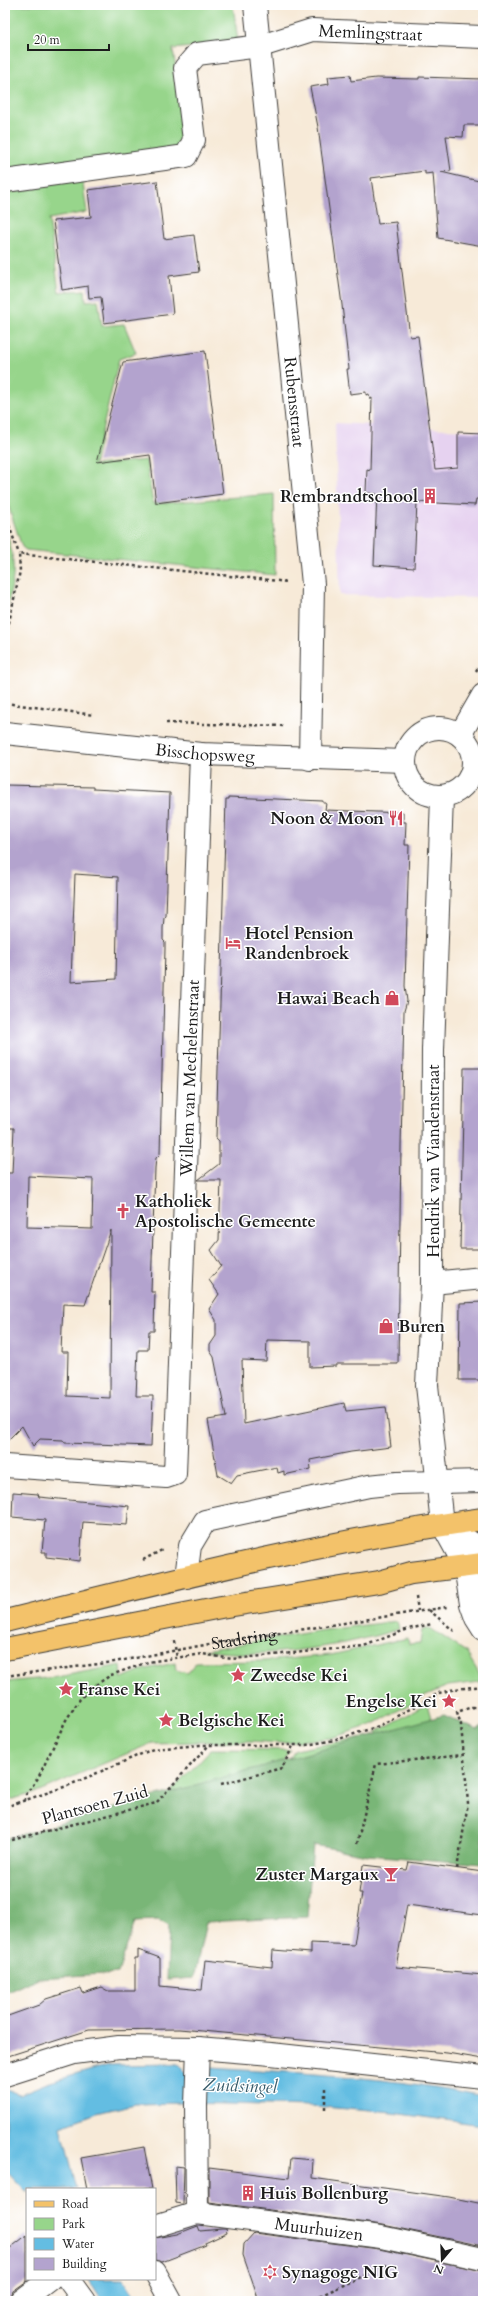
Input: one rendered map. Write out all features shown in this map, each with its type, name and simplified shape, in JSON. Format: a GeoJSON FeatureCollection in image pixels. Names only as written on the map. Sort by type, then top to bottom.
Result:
{"type":"FeatureCollection","features":[{"type":"Feature","properties":{"kind":"main road"},"geometry":{"type":"LineString","coordinates":[[5,1621],[186,1577],[390,1532],[483,1519]]}},
{"type":"Feature","properties":{"kind":"main road","name":"Stadsring"},"geometry":{"type":"LineString","coordinates":[[5,1649],[221,1607],[379,1582],[411,1573],[474,1565]]}},
{"type":"Feature","properties":{"kind":"street","name":"Rubensstraat"},"geometry":{"type":"LineString","coordinates":[[255,5],[261,46],[313,584],[309,727],[310,759]]}},
{"type":"Feature","properties":{"kind":"street","name":"Memlingstraat"},"geometry":{"type":"LineString","coordinates":[[261,46],[312,30],[483,37]]}},
{"type":"Feature","properties":{"kind":"street"},"geometry":{"type":"LineString","coordinates":[[5,181],[186,156],[194,140],[185,68],[197,54],[261,46]]}},
{"type":"Feature","properties":{"kind":"street"},"geometry":{"type":"LineString","coordinates":[[460,735],[483,695]]}},
{"type":"Feature","properties":{"kind":"street"},"geometry":{"type":"LineString","coordinates":[[440,728],[460,735],[472,752],[478,773],[461,789],[452,795],[442,797],[430,796],[420,791],[411,782],[406,772],[405,761],[407,750],[420,734],[440,728]]}},
{"type":"Feature","properties":{"kind":"street","name":"Bisschopsweg"},"geometry":{"type":"LineString","coordinates":[[5,733],[201,754],[310,759],[405,761]]}},
{"type":"Feature","properties":{"kind":"street","name":"Willem van Mechelenstraat"},"geometry":{"type":"LineString","coordinates":[[5,1466],[166,1477],[175,1474],[201,754]]}},
{"type":"Feature","properties":{"kind":"street","name":"Hendrik van Viandenstraat"},"geometry":{"type":"LineString","coordinates":[[442,797],[433,1050],[432,1283],[428,1385],[442,1524]]}},
{"type":"Feature","properties":{"kind":"street"},"geometry":{"type":"LineString","coordinates":[[432,1283],[483,1278]]}},
{"type":"Feature","properties":{"kind":"street"},"geometry":{"type":"LineString","coordinates":[[186,1577],[190,1546],[205,1520],[369,1486],[483,1481]]}},
{"type":"Feature","properties":{"kind":"street"},"geometry":{"type":"LineString","coordinates":[[442,1524],[483,1550]]}},
{"type":"Feature","properties":{"kind":"street"},"geometry":{"type":"LineString","coordinates":[[442,1524],[474,1565],[471,1604],[476,1618],[483,1629]]}},
{"type":"Feature","properties":{"kind":"street"},"geometry":{"type":"LineString","coordinates":[[5,2075],[74,2053],[119,2047],[198,2048],[326,2059],[483,2077]]}},
{"type":"Feature","properties":{"kind":"street"},"geometry":{"type":"LineString","coordinates":[[198,2048],[196,2072],[198,2213]]}},
{"type":"Feature","properties":{"kind":"street","name":"Muurhuizen"},"geometry":{"type":"LineString","coordinates":[[156,2226],[198,2213],[381,2237],[483,2259]]}},
{"type":"Feature","properties":{"kind":"street"},"geometry":{"type":"LineString","coordinates":[[156,2274],[171,2301]]}},
{"type":"Feature","properties":{"kind":"street"},"geometry":{"type":"LineString","coordinates":[[21,2301],[49,2280]]}},
{"type":"Feature","properties":{"kind":"street"},"geometry":{"type":"LineString","coordinates":[[69,2280],[84,2301]]}},
{"type":"Feature","properties":{"kind":"path"},"geometry":{"type":"LineString","coordinates":[[5,514],[19,554],[20,571],[5,641]]}},
{"type":"Feature","properties":{"kind":"path"},"geometry":{"type":"LineString","coordinates":[[19,554],[313,584]]}},
{"type":"Feature","properties":{"kind":"path"},"geometry":{"type":"LineString","coordinates":[[5,704],[96,716]]}},
{"type":"Feature","properties":{"kind":"path"},"geometry":{"type":"LineString","coordinates":[[158,723],[309,727]]}},
{"type":"Feature","properties":{"kind":"path"},"geometry":{"type":"LineString","coordinates":[[142,1560],[167,1548]]}},
{"type":"Feature","properties":{"kind":"path","name":"Stadsring"},"geometry":{"type":"LineString","coordinates":[[5,1676],[114,1662],[175,1650],[471,1604]]}},
{"type":"Feature","properties":{"kind":"path"},"geometry":{"type":"LineString","coordinates":[[25,1801],[25,1796],[38,1778],[66,1720],[80,1699],[91,1688],[110,1675],[128,1668],[202,1654],[232,1659],[364,1646],[408,1629],[432,1624]]}},
{"type":"Feature","properties":{"kind":"path"},"geometry":{"type":"LineString","coordinates":[[174,1641],[177,1658]]}},
{"type":"Feature","properties":{"kind":"path","name":"Plantsoen Zuid"},"geometry":{"type":"LineString","coordinates":[[5,1807],[67,1786],[153,1749],[209,1745],[293,1746],[320,1743],[350,1736],[379,1726],[439,1693],[455,1689],[483,1686]]}},
{"type":"Feature","properties":{"kind":"path"},"geometry":{"type":"LineString","coordinates":[[458,1869],[468,1803],[461,1724],[457,1712],[472,1707],[483,1708]]}},
{"type":"Feature","properties":{"kind":"path","name":"Plantsoen Zuid"},"geometry":{"type":"LineString","coordinates":[[12,1840],[156,1803],[209,1745]]}},
{"type":"Feature","properties":{"kind":"path"},"geometry":{"type":"LineString","coordinates":[[221,1784],[282,1768],[293,1746]]}},
{"type":"Feature","properties":{"kind":"path"},"geometry":{"type":"LineString","coordinates":[[357,1844],[376,1764],[464,1755]]}},
{"type":"Feature","properties":{"kind":"path"},"geometry":{"type":"LineString","coordinates":[[325,2109],[326,2080]]}},
{"type":"Feature","properties":{"kind":"path"},"geometry":{"type":"LineString","coordinates":[[309,2301],[392,2263]]}},
{"type":"Feature","properties":{"kind":"shaded area"},"geometry":{"type":"Polygon","coordinates":[[[335,423],[483,431],[483,598],[340,595],[335,423]]]}},
{"type":"Feature","properties":{"kind":"green space"},"geometry":{"type":"Polygon","coordinates":[[[5,5],[233,5],[238,42],[173,49],[185,134],[179,149],[5,169],[5,5]]]}},
{"type":"Feature","properties":{"kind":"green space"},"geometry":{"type":"Polygon","coordinates":[[[82,177],[87,212],[49,219],[59,292],[85,290],[86,301],[98,300],[102,326],[124,324],[136,353],[119,359],[94,465],[146,460],[153,504],[274,494],[275,575],[26,550],[22,547],[5,496],[5,193],[37,188],[49,180],[82,177]]]}},
{"type":"Feature","properties":{"kind":"green space"},"geometry":{"type":"Polygon","coordinates":[[[5,528],[12,553],[13,573],[11,592],[5,617],[5,528]]]}},
{"type":"Feature","properties":{"kind":"green space"},"geometry":{"type":"Polygon","coordinates":[[[397,1621],[399,1629],[354,1641],[303,1650],[227,1653],[205,1650],[317,1631],[397,1621]]]}},
{"type":"Feature","properties":{"kind":"green space"},"geometry":{"type":"Polygon","coordinates":[[[430,1628],[466,1652],[480,1675],[480,1682],[448,1686],[426,1695],[374,1724],[331,1738],[278,1743],[250,1741],[152,1743],[32,1794],[5,1801],[5,1682],[57,1677],[121,1665],[122,1679],[146,1669],[175,1663],[176,1670],[187,1673],[196,1662],[264,1661],[331,1655],[408,1638],[409,1644],[420,1643],[422,1630],[430,1628]]]}},
{"type":"Feature","properties":{"kind":"green space"},"geometry":{"type":"Polygon","coordinates":[[[427,1704],[435,1732],[282,1772],[295,1750],[363,1737],[364,1741],[378,1737],[376,1732],[427,1704]]]}},
{"type":"Feature","properties":{"kind":"green space"},"geometry":{"type":"Polygon","coordinates":[[[444,1715],[477,1730],[483,1725],[483,1864],[368,1855],[313,1845],[307,1917],[206,1922],[194,1978],[167,1980],[169,1926],[158,1920],[135,1921],[118,1973],[38,1978],[5,1993],[5,1839],[444,1715]]]}},
{"type":"Feature","properties":{"kind":"green space"},"geometry":{"type":"Polygon","coordinates":[[[211,1749],[290,1750],[280,1765],[160,1803],[211,1749]]]}},
{"type":"Feature","properties":{"kind":"water","name":"Zuidsingel"},"geometry":{"type":"Polygon","coordinates":[[[179,2064],[188,2075],[204,2074],[211,2067],[313,2074],[415,2084],[483,2096],[483,2125],[393,2113],[312,2106],[184,2103],[135,2104],[97,2113],[61,2126],[77,2188],[26,2188],[26,2192],[5,2170],[5,2090],[20,2094],[47,2083],[109,2065],[179,2064]]]}},
{"type":"Feature","properties":{"kind":"water"},"geometry":{"type":"Polygon","coordinates":[[[89,2280],[125,2280],[138,2301],[102,2301],[89,2280]]]}},
{"type":"Feature","properties":{"kind":"building"},"geometry":{"type":"Polygon","coordinates":[[[350,75],[351,81],[376,78],[419,79],[419,77],[483,79],[483,125],[464,125],[463,137],[446,136],[451,171],[441,172],[483,182],[483,246],[438,238],[433,173],[425,174],[425,171],[371,178],[378,224],[396,222],[410,337],[418,336],[435,470],[458,468],[458,432],[483,433],[483,499],[476,499],[475,505],[417,502],[414,568],[374,565],[377,494],[368,493],[366,491],[367,469],[370,470],[372,398],[370,399],[369,394],[366,395],[366,392],[350,394],[347,369],[349,369],[342,305],[318,127],[310,87],[329,84],[328,77],[350,75]]]}},
{"type":"Feature","properties":{"kind":"building"},"geometry":{"type":"Polygon","coordinates":[[[157,181],[164,239],[194,235],[199,272],[169,276],[173,314],[104,323],[101,297],[89,298],[88,286],[62,290],[53,221],[91,217],[88,190],[157,181]]]}},
{"type":"Feature","properties":{"kind":"building"},"geometry":{"type":"Polygon","coordinates":[[[205,351],[223,494],[156,503],[150,455],[97,462],[123,362],[205,351]]]}},
{"type":"Feature","properties":{"kind":"building"},"geometry":{"type":"Polygon","coordinates":[[[5,785],[93,787],[93,789],[170,793],[166,916],[164,918],[163,928],[165,948],[160,1154],[156,1158],[155,1168],[151,1292],[155,1292],[154,1331],[149,1331],[148,1350],[138,1350],[136,1396],[153,1396],[151,1446],[65,1443],[63,1440],[40,1439],[33,1446],[22,1426],[5,1443],[5,1173],[12,1173],[14,1128],[5,1128],[5,785]],[[75,874],[71,982],[116,979],[118,877],[75,874]],[[28,1176],[27,1227],[92,1229],[93,1179],[28,1176]],[[111,1230],[85,1305],[63,1304],[61,1352],[68,1352],[67,1396],[110,1398],[111,1230]]]}},
{"type":"Feature","properties":{"kind":"building"},"geometry":{"type":"Polygon","coordinates":[[[229,797],[323,801],[323,803],[326,803],[325,810],[403,813],[403,822],[406,822],[405,845],[409,845],[405,986],[407,1001],[404,1011],[401,1146],[398,1364],[336,1364],[336,1366],[310,1367],[310,1341],[267,1340],[266,1361],[242,1360],[244,1424],[344,1403],[346,1411],[386,1407],[391,1447],[351,1452],[310,1460],[311,1469],[284,1475],[284,1471],[278,1473],[277,1467],[237,1475],[231,1483],[218,1475],[208,1420],[226,1417],[214,1357],[210,1351],[210,1345],[216,1336],[216,1320],[209,1309],[219,1294],[209,1280],[221,1266],[211,1250],[219,1240],[221,1180],[198,1180],[219,1164],[219,1141],[216,1138],[226,799],[229,799],[229,797]]]}},
{"type":"Feature","properties":{"kind":"building"},"geometry":{"type":"Polygon","coordinates":[[[464,1068],[483,1068],[483,1249],[460,1249],[464,1068]]]}},
{"type":"Feature","properties":{"kind":"building"},"geometry":{"type":"Polygon","coordinates":[[[483,1302],[483,1380],[459,1380],[460,1303],[483,1302]]]}},
{"type":"Feature","properties":{"kind":"building"},"geometry":{"type":"Polygon","coordinates":[[[13,1492],[38,1494],[39,1497],[129,1506],[127,1525],[83,1522],[80,1561],[46,1557],[46,1552],[42,1552],[45,1520],[12,1517],[13,1492]]]}},
{"type":"Feature","properties":{"kind":"building"},"geometry":{"type":"Polygon","coordinates":[[[409,1862],[483,1872],[483,1915],[407,1905],[396,1967],[483,1975],[483,2059],[447,2053],[179,2029],[89,2030],[5,2057],[5,2017],[39,2005],[46,1999],[81,1988],[83,1993],[101,1987],[108,1991],[135,1991],[135,1958],[138,1958],[138,1950],[160,1958],[160,1986],[202,1990],[205,1960],[272,1967],[273,1950],[311,1953],[311,1943],[354,1945],[362,1893],[359,1893],[363,1865],[407,1870],[409,1862]]]}},
{"type":"Feature","properties":{"kind":"building"},"geometry":{"type":"Polygon","coordinates":[[[144,2147],[152,2188],[87,2188],[81,2158],[144,2147]]]}},
{"type":"Feature","properties":{"kind":"building"},"geometry":{"type":"Polygon","coordinates":[[[291,2158],[313,2160],[312,2178],[449,2197],[483,2204],[483,2246],[383,2225],[209,2202],[209,2168],[289,2178],[291,2158]]]}},
{"type":"Feature","properties":{"kind":"building"},"geometry":{"type":"Polygon","coordinates":[[[175,2166],[184,2167],[183,2204],[176,2203],[175,2166]]]}},
{"type":"Feature","properties":{"kind":"building"},"geometry":{"type":"Polygon","coordinates":[[[198,2226],[200,2231],[226,2229],[227,2233],[205,2243],[206,2245],[162,2262],[156,2260],[156,2238],[177,2234],[198,2226]]]}},
{"type":"Feature","properties":{"kind":"building"},"geometry":{"type":"Polygon","coordinates":[[[254,2233],[379,2249],[483,2271],[483,2301],[259,2301],[243,2255],[244,2244],[254,2233]]]}},
{"type":"Feature","properties":{"kind":"building"},"geometry":{"type":"Polygon","coordinates":[[[26,2236],[27,2281],[13,2291],[9,2301],[5,2301],[5,2252],[26,2236]]]}},
{"type":"Feature","properties":{"kind":"place","name":"Rembrandtschool"},"geometry":{"type":"Point","coordinates":[430,496]}},
{"type":"Feature","properties":{"kind":"place","name":"Noon & Moon"},"geometry":{"type":"Point","coordinates":[396,818]}},
{"type":"Feature","properties":{"kind":"place","name":"Hotel Pension Randenbroek"},"geometry":{"type":"Point","coordinates":[233,943]}},
{"type":"Feature","properties":{"kind":"place","name":"Hawai Beach"},"geometry":{"type":"Point","coordinates":[392,998]}},
{"type":"Feature","properties":{"kind":"place","name":"Katholiek Apostolische Gemeente"},"geometry":{"type":"Point","coordinates":[123,1211]}},
{"type":"Feature","properties":{"kind":"place","name":"Buren"},"geometry":{"type":"Point","coordinates":[386,1326]}},
{"type":"Feature","properties":{"kind":"place","name":"Zweedse Kei"},"geometry":{"type":"Point","coordinates":[238,1675]}},
{"type":"Feature","properties":{"kind":"place","name":"Franse Kei"},"geometry":{"type":"Point","coordinates":[66,1689]}},
{"type":"Feature","properties":{"kind":"place","name":"Engelse Kei"},"geometry":{"type":"Point","coordinates":[449,1701]}},
{"type":"Feature","properties":{"kind":"place","name":"Belgische Kei"},"geometry":{"type":"Point","coordinates":[166,1720]}},
{"type":"Feature","properties":{"kind":"place","name":"Zuster Margaux"},"geometry":{"type":"Point","coordinates":[391,1874]}},
{"type":"Feature","properties":{"kind":"place","name":"Huis Bollenburg"},"geometry":{"type":"Point","coordinates":[248,2193]}},
{"type":"Feature","properties":{"kind":"place","name":"Synagoge NIG"},"geometry":{"type":"Point","coordinates":[270,2272]}}]}
